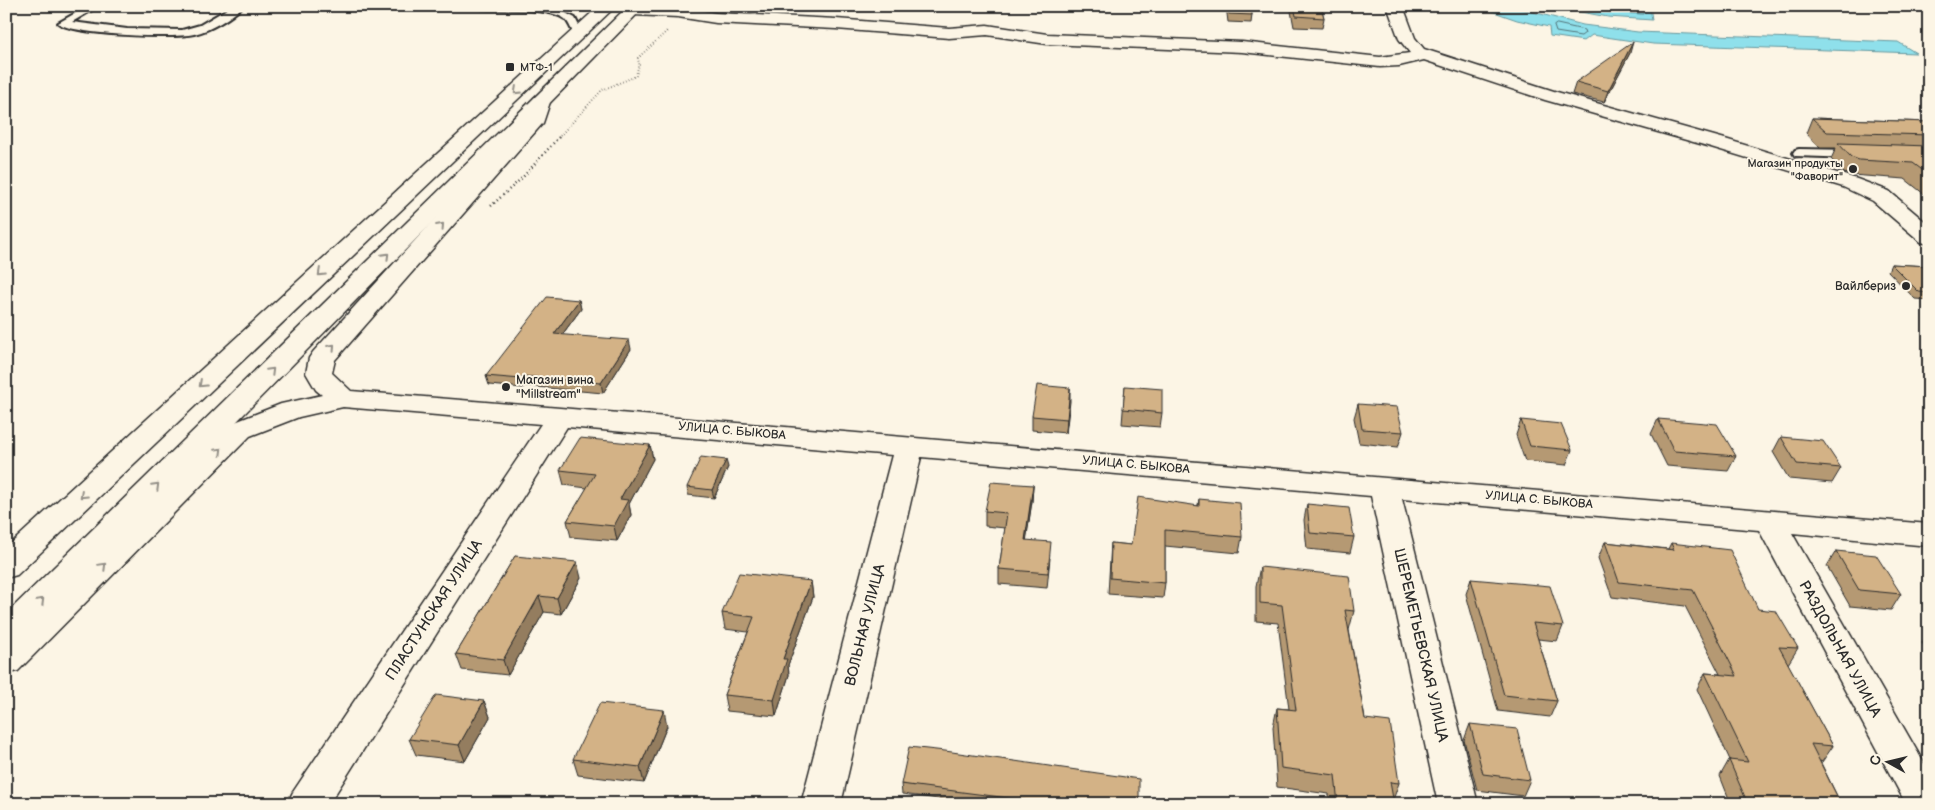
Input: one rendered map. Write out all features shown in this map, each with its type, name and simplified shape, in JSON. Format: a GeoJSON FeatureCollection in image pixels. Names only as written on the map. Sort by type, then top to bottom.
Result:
{"type":"FeatureCollection","features":[{"type":"Feature","properties":{"kind":"street"},"geometry":{"type":"LineString","coordinates":[[6,567],[608,6]]}},
{"type":"Feature","properties":{"kind":"street"},"geometry":{"type":"LineString","coordinates":[[1395,6],[1407,39],[1418,53],[1551,96],[1718,143],[1850,183],[1881,196],[1929,237]]}},
{"type":"Feature","properties":{"kind":"street"},"geometry":{"type":"LineString","coordinates":[[6,635],[635,8],[698,16],[949,33],[987,30],[1047,39],[1242,47],[1380,62],[1399,61],[1425,56]]}},
{"type":"Feature","properties":{"kind":"street"},"geometry":{"type":"LineString","coordinates":[[343,399],[326,384],[319,372],[322,358],[536,119],[541,102]]}},
{"type":"Feature","properties":{"kind":"street","name":"УЛИЦА С. БЫКОВА"},"geometry":{"type":"LineString","coordinates":[[6,661],[240,430],[291,410],[343,399],[560,416],[1929,535]]}},
{"type":"Feature","properties":{"kind":"street","name":"ПЛАСТУНСКАЯ УЛИЦА"},"geometry":{"type":"LineString","coordinates":[[307,804],[560,416]]}},
{"type":"Feature","properties":{"kind":"street","name":"ВОЛЬНАЯ УЛИЦА"},"geometry":{"type":"LineString","coordinates":[[821,804],[909,446]]}},
{"type":"Feature","properties":{"kind":"street","name":"ШЕРЕМЕТЬЕВСКАЯ УЛИЦА"},"geometry":{"type":"LineString","coordinates":[[1384,487],[1458,804]]}},
{"type":"Feature","properties":{"kind":"street","name":"РАЗДОЛЬНАЯ УЛИЦА"},"geometry":{"type":"LineString","coordinates":[[1769,520],[1926,804]]}},
{"type":"Feature","properties":{"kind":"lane"},"geometry":{"type":"LineString","coordinates":[[95,6],[64,23],[88,28],[181,34],[197,30],[239,6]]}},
{"type":"Feature","properties":{"kind":"lane"},"geometry":{"type":"LineString","coordinates":[[482,6],[539,9],[573,6]]}},
{"type":"Feature","properties":{"kind":"lane"},"geometry":{"type":"LineString","coordinates":[[539,9],[567,16],[575,23],[578,34]]}},
{"type":"Feature","properties":{"kind":"lane"},"geometry":{"type":"LineString","coordinates":[[1799,152],[1869,155]]}},
{"type":"Feature","properties":{"kind":"path"},"geometry":{"type":"LineString","coordinates":[[485,211],[522,178],[602,90],[636,76],[639,64],[638,58],[650,45],[672,26],[698,16]]}},
{"type":"Feature","properties":{"kind":"water"},"geometry":{"type":"Polygon","coordinates":[[[1477,6],[1510,6],[1583,25],[1638,32],[1898,42],[1916,53],[1653,44],[1592,35],[1584,41],[1550,36],[1549,27],[1517,20],[1477,6]]]}},
{"type":"Feature","properties":{"kind":"water"},"geometry":{"type":"Polygon","coordinates":[[[1548,6],[1650,6],[1652,20],[1608,17],[1548,6]]]}},
{"type":"Feature","properties":{"kind":"building"},"geometry":{"type":"Polygon","coordinates":[[[1228,6],[1251,6],[1252,15],[1229,14],[1228,6]]]}},
{"type":"Feature","properties":{"kind":"building"},"geometry":{"type":"Polygon","coordinates":[[[1294,6],[1321,6],[1324,18],[1296,16],[1294,6]]]}},
{"type":"Feature","properties":{"kind":"building"},"geometry":{"type":"Polygon","coordinates":[[[1633,42],[1608,91],[1576,82],[1633,42]]]}},
{"type":"Feature","properties":{"kind":"building"},"geometry":{"type":"Polygon","coordinates":[[[1812,118],[1929,122],[1929,135],[1827,132],[1812,118]]]}},
{"type":"Feature","properties":{"kind":"building"},"geometry":{"type":"Polygon","coordinates":[[[1838,143],[1929,146],[1929,175],[1913,163],[1859,160],[1851,157],[1838,143]]]}},
{"type":"Feature","properties":{"kind":"building"},"geometry":{"type":"Polygon","coordinates":[[[1891,264],[1929,266],[1929,293],[1919,292],[1891,264]]]}},
{"type":"Feature","properties":{"kind":"building"},"geometry":{"type":"Polygon","coordinates":[[[547,297],[579,300],[554,334],[629,340],[601,383],[522,376],[521,379],[486,376],[547,297]]]}},
{"type":"Feature","properties":{"kind":"building"},"geometry":{"type":"Polygon","coordinates":[[[1037,385],[1070,388],[1067,419],[1032,416],[1037,385]]]}},
{"type":"Feature","properties":{"kind":"building"},"geometry":{"type":"Polygon","coordinates":[[[1125,386],[1162,389],[1162,413],[1123,409],[1125,386]]]}},
{"type":"Feature","properties":{"kind":"building"},"geometry":{"type":"Polygon","coordinates":[[[1358,404],[1397,407],[1403,432],[1362,429],[1358,404]]]}},
{"type":"Feature","properties":{"kind":"building"},"geometry":{"type":"Polygon","coordinates":[[[1658,419],[1717,424],[1736,456],[1674,451],[1658,419]]]}},
{"type":"Feature","properties":{"kind":"building"},"geometry":{"type":"Polygon","coordinates":[[[1521,420],[1561,424],[1572,450],[1530,446],[1521,420]]]}},
{"type":"Feature","properties":{"kind":"building"},"geometry":{"type":"Polygon","coordinates":[[[1781,437],[1823,441],[1841,468],[1797,464],[1781,437]]]}},
{"type":"Feature","properties":{"kind":"building"},"geometry":{"type":"Polygon","coordinates":[[[580,438],[650,445],[620,499],[628,500],[614,526],[567,521],[595,474],[560,470],[580,438]]]}},
{"type":"Feature","properties":{"kind":"building"},"geometry":{"type":"Polygon","coordinates":[[[701,457],[726,460],[712,490],[687,487],[701,457]]]}},
{"type":"Feature","properties":{"kind":"building"},"geometry":{"type":"Polygon","coordinates":[[[991,482],[1033,485],[1025,540],[1051,542],[1048,573],[999,569],[1007,513],[985,511],[991,482]]]}},
{"type":"Feature","properties":{"kind":"building"},"geometry":{"type":"Polygon","coordinates":[[[1138,497],[1199,506],[1199,499],[1240,503],[1242,537],[1165,530],[1165,583],[1110,578],[1111,543],[1131,545],[1138,497]]]}},
{"type":"Feature","properties":{"kind":"building"},"geometry":{"type":"Polygon","coordinates":[[[1307,504],[1349,508],[1354,537],[1310,533],[1307,504]]]}},
{"type":"Feature","properties":{"kind":"building"},"geometry":{"type":"Polygon","coordinates":[[[1605,542],[1674,550],[1671,543],[1730,550],[1758,609],[1776,611],[1798,648],[1779,647],[1833,746],[1811,744],[1841,804],[1748,804],[1729,760],[1748,762],[1705,673],[1737,676],[1693,590],[1619,582],[1605,542]]]}},
{"type":"Feature","properties":{"kind":"building"},"geometry":{"type":"Polygon","coordinates":[[[1836,551],[1876,555],[1901,594],[1859,590],[1836,551]]]}},
{"type":"Feature","properties":{"kind":"building"},"geometry":{"type":"Polygon","coordinates":[[[515,556],[577,562],[557,598],[539,596],[503,660],[456,654],[515,556]]]}},
{"type":"Feature","properties":{"kind":"building"},"geometry":{"type":"Polygon","coordinates":[[[1260,567],[1349,576],[1354,611],[1345,610],[1365,719],[1390,722],[1399,783],[1390,782],[1394,804],[1338,804],[1335,775],[1281,768],[1277,708],[1296,710],[1282,605],[1260,603],[1260,567]]]}},
{"type":"Feature","properties":{"kind":"building"},"geometry":{"type":"Polygon","coordinates":[[[739,573],[811,581],[783,659],[787,659],[774,700],[724,695],[754,617],[722,613],[739,573]]]}},
{"type":"Feature","properties":{"kind":"building"},"geometry":{"type":"Polygon","coordinates":[[[1471,579],[1550,586],[1563,626],[1533,623],[1557,701],[1504,695],[1471,579]]]}},
{"type":"Feature","properties":{"kind":"building"},"geometry":{"type":"Polygon","coordinates":[[[436,695],[484,701],[459,745],[409,739],[436,695]]]}},
{"type":"Feature","properties":{"kind":"building"},"geometry":{"type":"Polygon","coordinates":[[[600,703],[664,710],[640,767],[573,759],[600,703]]]}},
{"type":"Feature","properties":{"kind":"building"},"geometry":{"type":"Polygon","coordinates":[[[1470,724],[1517,729],[1530,780],[1483,774],[1470,724]]]}},
{"type":"Feature","properties":{"kind":"building"},"geometry":{"type":"Polygon","coordinates":[[[909,747],[1139,779],[1139,804],[1054,804],[901,784],[909,747]]]}},
{"type":"Feature","properties":{"kind":"building"},"geometry":{"type":"Polygon","coordinates":[[[557,800],[600,804],[555,804],[557,800]]]}},
{"type":"Feature","properties":{"kind":"place","name":"МТФ-1"},"geometry":{"type":"Point","coordinates":[510,67]}},
{"type":"Feature","properties":{"kind":"place","name":"Магазин продукты \"Фаворит\""},"geometry":{"type":"Point","coordinates":[1853,169]}},
{"type":"Feature","properties":{"kind":"place","name":"Вайлбериз"},"geometry":{"type":"Point","coordinates":[1906,286]}},
{"type":"Feature","properties":{"kind":"place","name":"Магазин вина \"Millstream\""},"geometry":{"type":"Point","coordinates":[506,387]}}]}
